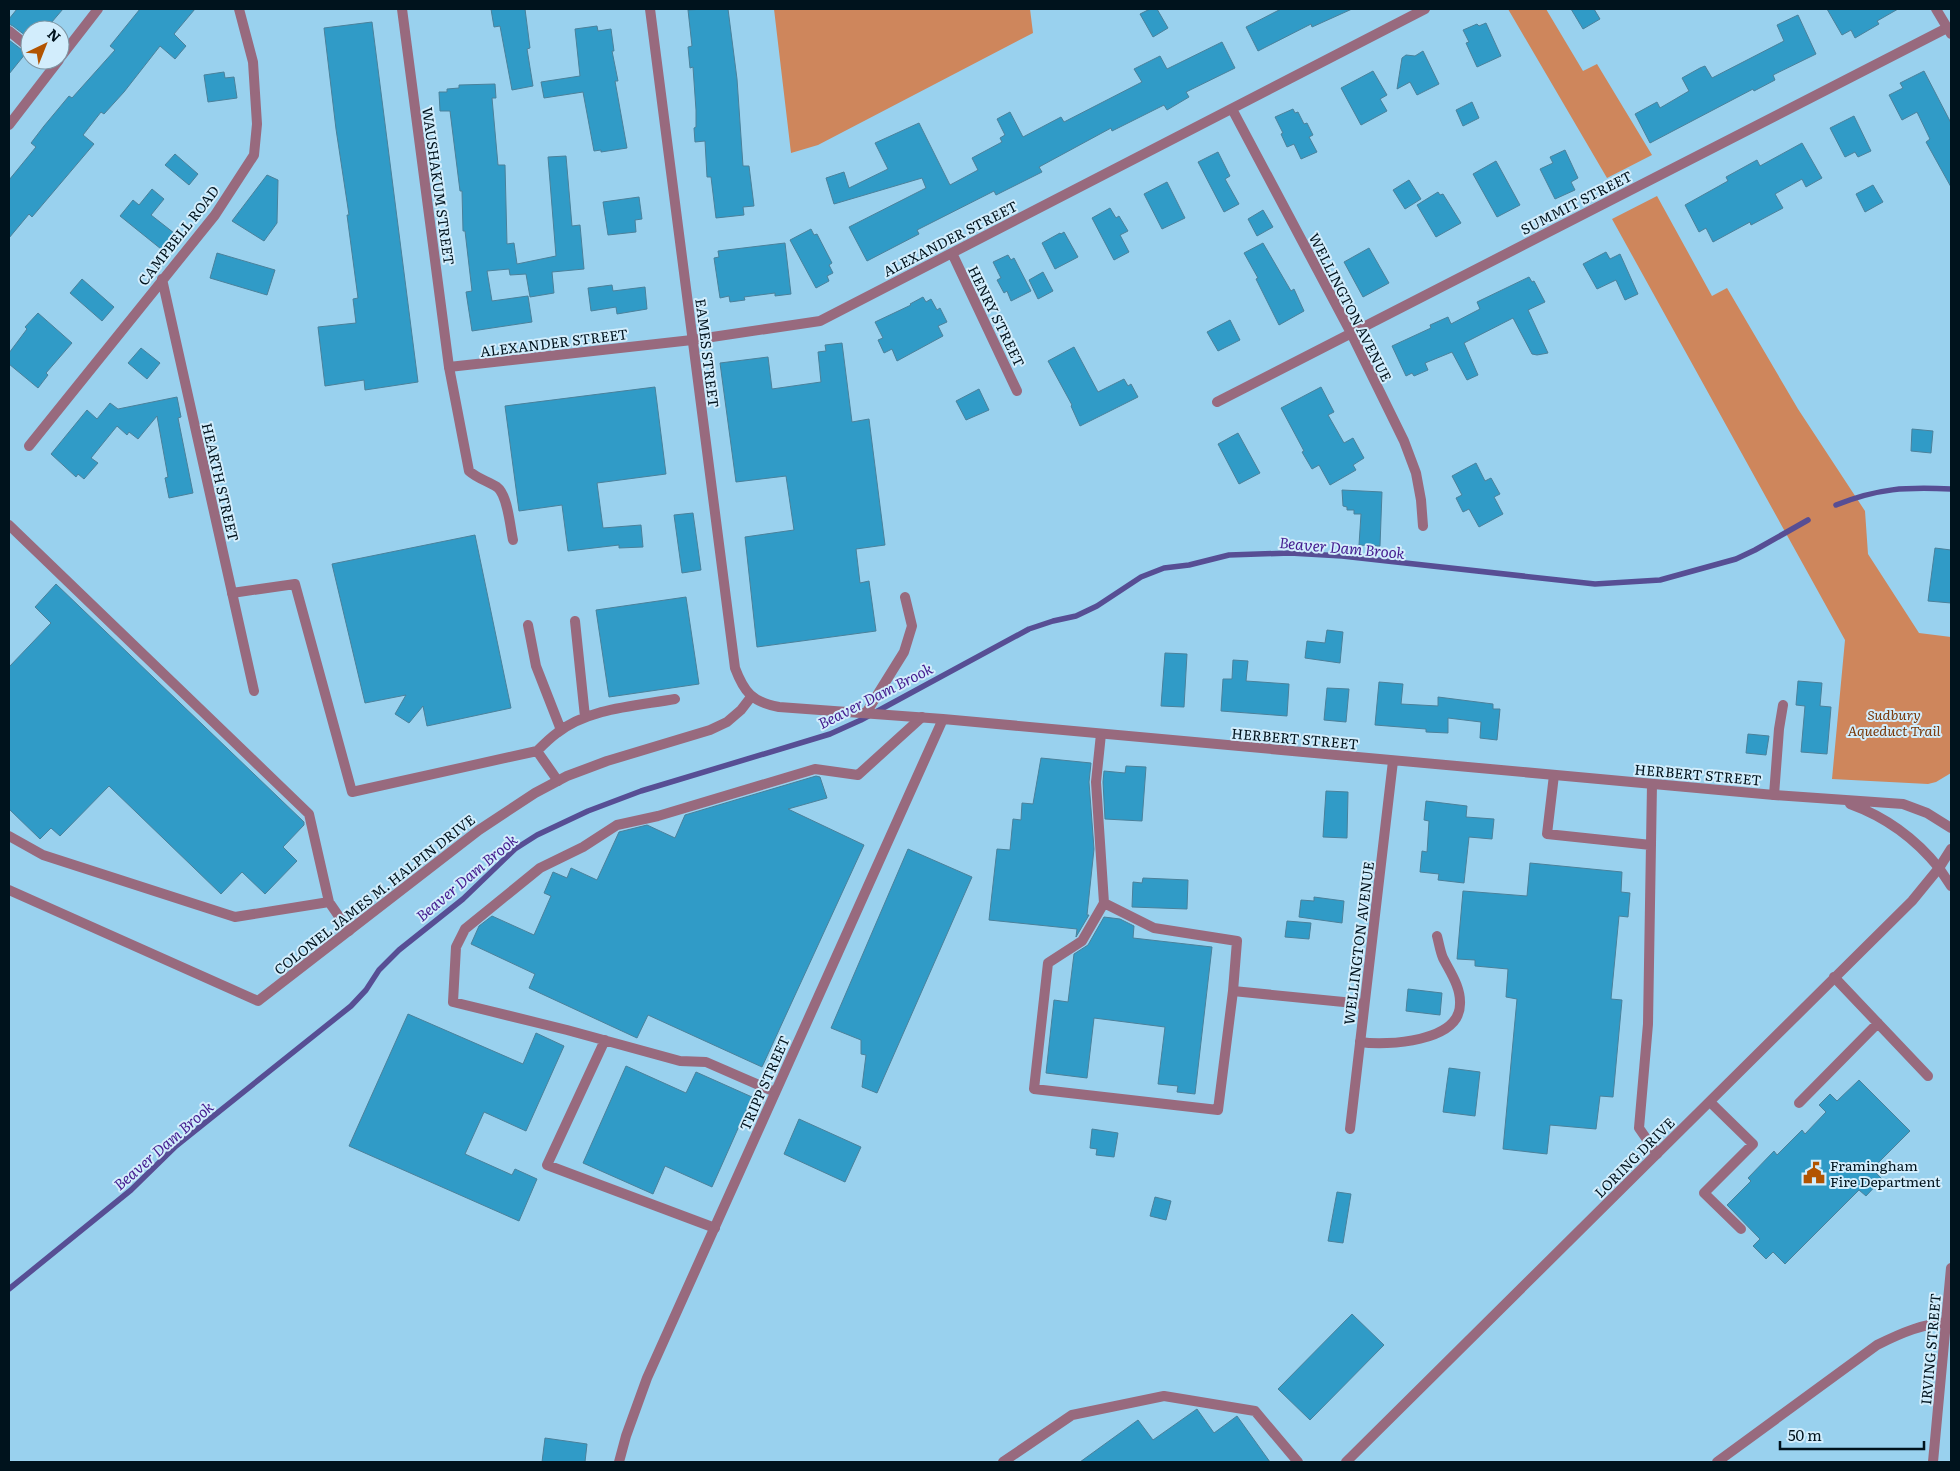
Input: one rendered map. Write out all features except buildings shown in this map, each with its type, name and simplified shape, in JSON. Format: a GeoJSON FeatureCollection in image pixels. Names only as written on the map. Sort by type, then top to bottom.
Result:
{"type":"FeatureCollection","features":[{"type":"Feature","properties":{"kind":"street"},"geometry":{"type":"LineString","coordinates":[[70,42],[98,9]]}},
{"type":"Feature","properties":{"kind":"street","name":"CAMPBELL ROAD"},"geometry":{"type":"LineString","coordinates":[[29,446],[215,215],[254,155],[257,124],[253,62],[239,9]]}},
{"type":"Feature","properties":{"kind":"street","name":"WAUSHAKUM STREET"},"geometry":{"type":"LineString","coordinates":[[402,9],[450,367],[470,471],[477,478],[499,488],[505,500],[513,540]]}},
{"type":"Feature","properties":{"kind":"street","name":"EAMES STREET"},"geometry":{"type":"LineString","coordinates":[[650,9],[735,668],[741,685],[751,697]]}},
{"type":"Feature","properties":{"kind":"street","name":"ALEXANDER STREET"},"geometry":{"type":"LineString","coordinates":[[450,367],[692,340],[820,321],[1425,9]]}},
{"type":"Feature","properties":{"kind":"street"},"geometry":{"type":"LineString","coordinates":[[1936,9],[1949,27]]}},
{"type":"Feature","properties":{"kind":"street","name":"SUMMIT STREET"},"geometry":{"type":"LineString","coordinates":[[1217,402],[1949,27]]}},
{"type":"Feature","properties":{"kind":"street"},"geometry":{"type":"LineString","coordinates":[[9,31],[20,40]]}},
{"type":"Feature","properties":{"kind":"street"},"geometry":{"type":"LineString","coordinates":[[9,125],[48,70]]}},
{"type":"Feature","properties":{"kind":"street","name":"WELLINGTON AVENUE"},"geometry":{"type":"LineString","coordinates":[[1232,109],[1351,333],[1404,441],[1416,473],[1423,526]]}},
{"type":"Feature","properties":{"kind":"street","name":"HENRY STREET"},"geometry":{"type":"LineString","coordinates":[[952,253],[1017,390]]}},
{"type":"Feature","properties":{"kind":"street","name":"HEARTH STREET"},"geometry":{"type":"LineString","coordinates":[[162,279],[254,691]]}},
{"type":"Feature","properties":{"kind":"street"},"geometry":{"type":"LineString","coordinates":[[9,525],[309,814],[329,902],[349,931]]}},
{"type":"Feature","properties":{"kind":"street"},"geometry":{"type":"LineString","coordinates":[[232,593],[295,584],[352,792],[537,751],[561,730],[584,718],[609,710],[675,699]]}},
{"type":"Feature","properties":{"kind":"street"},"geometry":{"type":"LineString","coordinates":[[866,713],[904,652],[912,626],[905,597]]}},
{"type":"Feature","properties":{"kind":"street"},"geometry":{"type":"LineString","coordinates":[[575,621],[584,718]]}},
{"type":"Feature","properties":{"kind":"street"},"geometry":{"type":"LineString","coordinates":[[528,625],[536,666],[561,730]]}},
{"type":"Feature","properties":{"kind":"street","name":"HERBERT STREET"},"geometry":{"type":"LineString","coordinates":[[751,697],[764,704],[1774,796],[1894,802],[1911,806],[1927,813],[1951,828]]}},
{"type":"Feature","properties":{"kind":"street","name":"COLONEL JAMES M. HALPIN DRIVE"},"geometry":{"type":"LineString","coordinates":[[9,890],[258,1001],[507,810],[558,781],[607,761],[710,730],[727,722],[741,710],[751,697]]}},
{"type":"Feature","properties":{"kind":"street"},"geometry":{"type":"LineString","coordinates":[[1774,796],[1784,705]]}},
{"type":"Feature","properties":{"kind":"street"},"geometry":{"type":"LineString","coordinates":[[775,1092],[706,1062],[680,1061],[453,1002],[456,948],[465,929],[540,868],[583,847],[617,826],[658,816],[815,768],[858,775],[922,717]]}},
{"type":"Feature","properties":{"kind":"street","name":"TRIPP STREET"},"geometry":{"type":"LineString","coordinates":[[619,1462],[626,1436],[647,1378],[943,719]]}},
{"type":"Feature","properties":{"kind":"street"},"geometry":{"type":"LineString","coordinates":[[1101,734],[1096,782],[1104,902],[1082,941],[1048,963],[1034,1089],[1218,1110],[1233,991],[1237,941],[1154,928],[1104,902]]}},
{"type":"Feature","properties":{"kind":"street"},"geometry":{"type":"LineString","coordinates":[[537,751],[558,781]]}},
{"type":"Feature","properties":{"kind":"street","name":"WELLINGTON AVENUE"},"geometry":{"type":"LineString","coordinates":[[1350,1128],[1392,761]]}},
{"type":"Feature","properties":{"kind":"street"},"geometry":{"type":"LineString","coordinates":[[1554,775],[1548,834],[1651,844]]}},
{"type":"Feature","properties":{"kind":"street"},"geometry":{"type":"LineString","coordinates":[[1652,784],[1648,1024],[1639,1128],[1657,1154]]}},
{"type":"Feature","properties":{"kind":"street","name":"HERBERT STREET"},"geometry":{"type":"LineString","coordinates":[[1837,800],[1861,808],[1892,824],[1918,845],[1939,868]]}},
{"type":"Feature","properties":{"kind":"street"},"geometry":{"type":"LineString","coordinates":[[9,836],[43,855],[235,917],[329,902]]}},
{"type":"Feature","properties":{"kind":"street"},"geometry":{"type":"LineString","coordinates":[[1951,849],[1939,868],[1951,886]]}},
{"type":"Feature","properties":{"kind":"street","name":"LORING DRIVE"},"geometry":{"type":"LineString","coordinates":[[1346,1462],[1912,901],[1939,868]]}},
{"type":"Feature","properties":{"kind":"street"},"geometry":{"type":"LineString","coordinates":[[1360,1042],[1380,1045],[1408,1041],[1432,1036],[1454,1023],[1461,1005],[1455,980],[1442,956],[1437,936]]}},
{"type":"Feature","properties":{"kind":"street"},"geometry":{"type":"LineString","coordinates":[[1834,977],[1928,1076]]}},
{"type":"Feature","properties":{"kind":"street"},"geometry":{"type":"LineString","coordinates":[[1233,991],[1364,1004]]}},
{"type":"Feature","properties":{"kind":"street"},"geometry":{"type":"LineString","coordinates":[[1798,1104],[1878,1023]]}},
{"type":"Feature","properties":{"kind":"street"},"geometry":{"type":"LineString","coordinates":[[605,1040],[547,1165],[715,1228]]}},
{"type":"Feature","properties":{"kind":"street"},"geometry":{"type":"LineString","coordinates":[[1710,1102],[1753,1144],[1704,1193],[1741,1229]]}},
{"type":"Feature","properties":{"kind":"street","name":"IRVING STREET"},"geometry":{"type":"LineString","coordinates":[[1933,1462],[1948,1322],[1951,1268]]}},
{"type":"Feature","properties":{"kind":"street"},"geometry":{"type":"LineString","coordinates":[[1717,1462],[1877,1345],[1901,1333],[1922,1326],[1948,1322]]}},
{"type":"Feature","properties":{"kind":"street"},"geometry":{"type":"LineString","coordinates":[[1004,1462],[1072,1415],[1164,1396],[1255,1411],[1292,1460]]}},
{"type":"Feature","properties":{"kind":"green space"},"geometry":{"type":"Polygon","coordinates":[[[774,9],[1030,9],[1033,33],[818,145],[791,153],[774,9]]]}},
{"type":"Feature","properties":{"kind":"green space"},"geometry":{"type":"Polygon","coordinates":[[[1508,9],[1546,9],[1583,71],[1597,64],[1652,155],[1607,178],[1508,9]]]}},
{"type":"Feature","properties":{"kind":"green space","name":"Sudbury Aqueduct Trail"},"geometry":{"type":"Polygon","coordinates":[[[1657,196],[1712,296],[1727,288],[1798,409],[1865,511],[1868,554],[1919,633],[1951,637],[1951,773],[1936,782],[1928,784],[1832,779],[1845,640],[1612,219],[1657,196]]]}},
{"type":"Feature","properties":{"kind":"waterway","name":"Beaver Dam Brook"},"geometry":{"type":"LineString","coordinates":[[1836,505],[1851,499],[1892,490],[1920,488],[1951,489]]}},
{"type":"Feature","properties":{"kind":"waterway","name":"Beaver Dam Brook"},"geometry":{"type":"LineString","coordinates":[[9,1289],[131,1190],[176,1146],[351,1006],[366,990],[379,970],[399,950],[463,899],[515,849],[537,835],[588,811],[641,791],[830,734],[861,720],[1029,629],[1076,616],[1097,606],[1141,577],[1164,568],[1189,565],[1229,555],[1290,553],[1342,556],[1595,584],[1660,580],[1736,559],[1808,520]]}},
{"type":"Feature","properties":{"kind":"place","name":"Framingham Fire Department"},"geometry":{"type":"Point","coordinates":[1814,1173]}}]}
